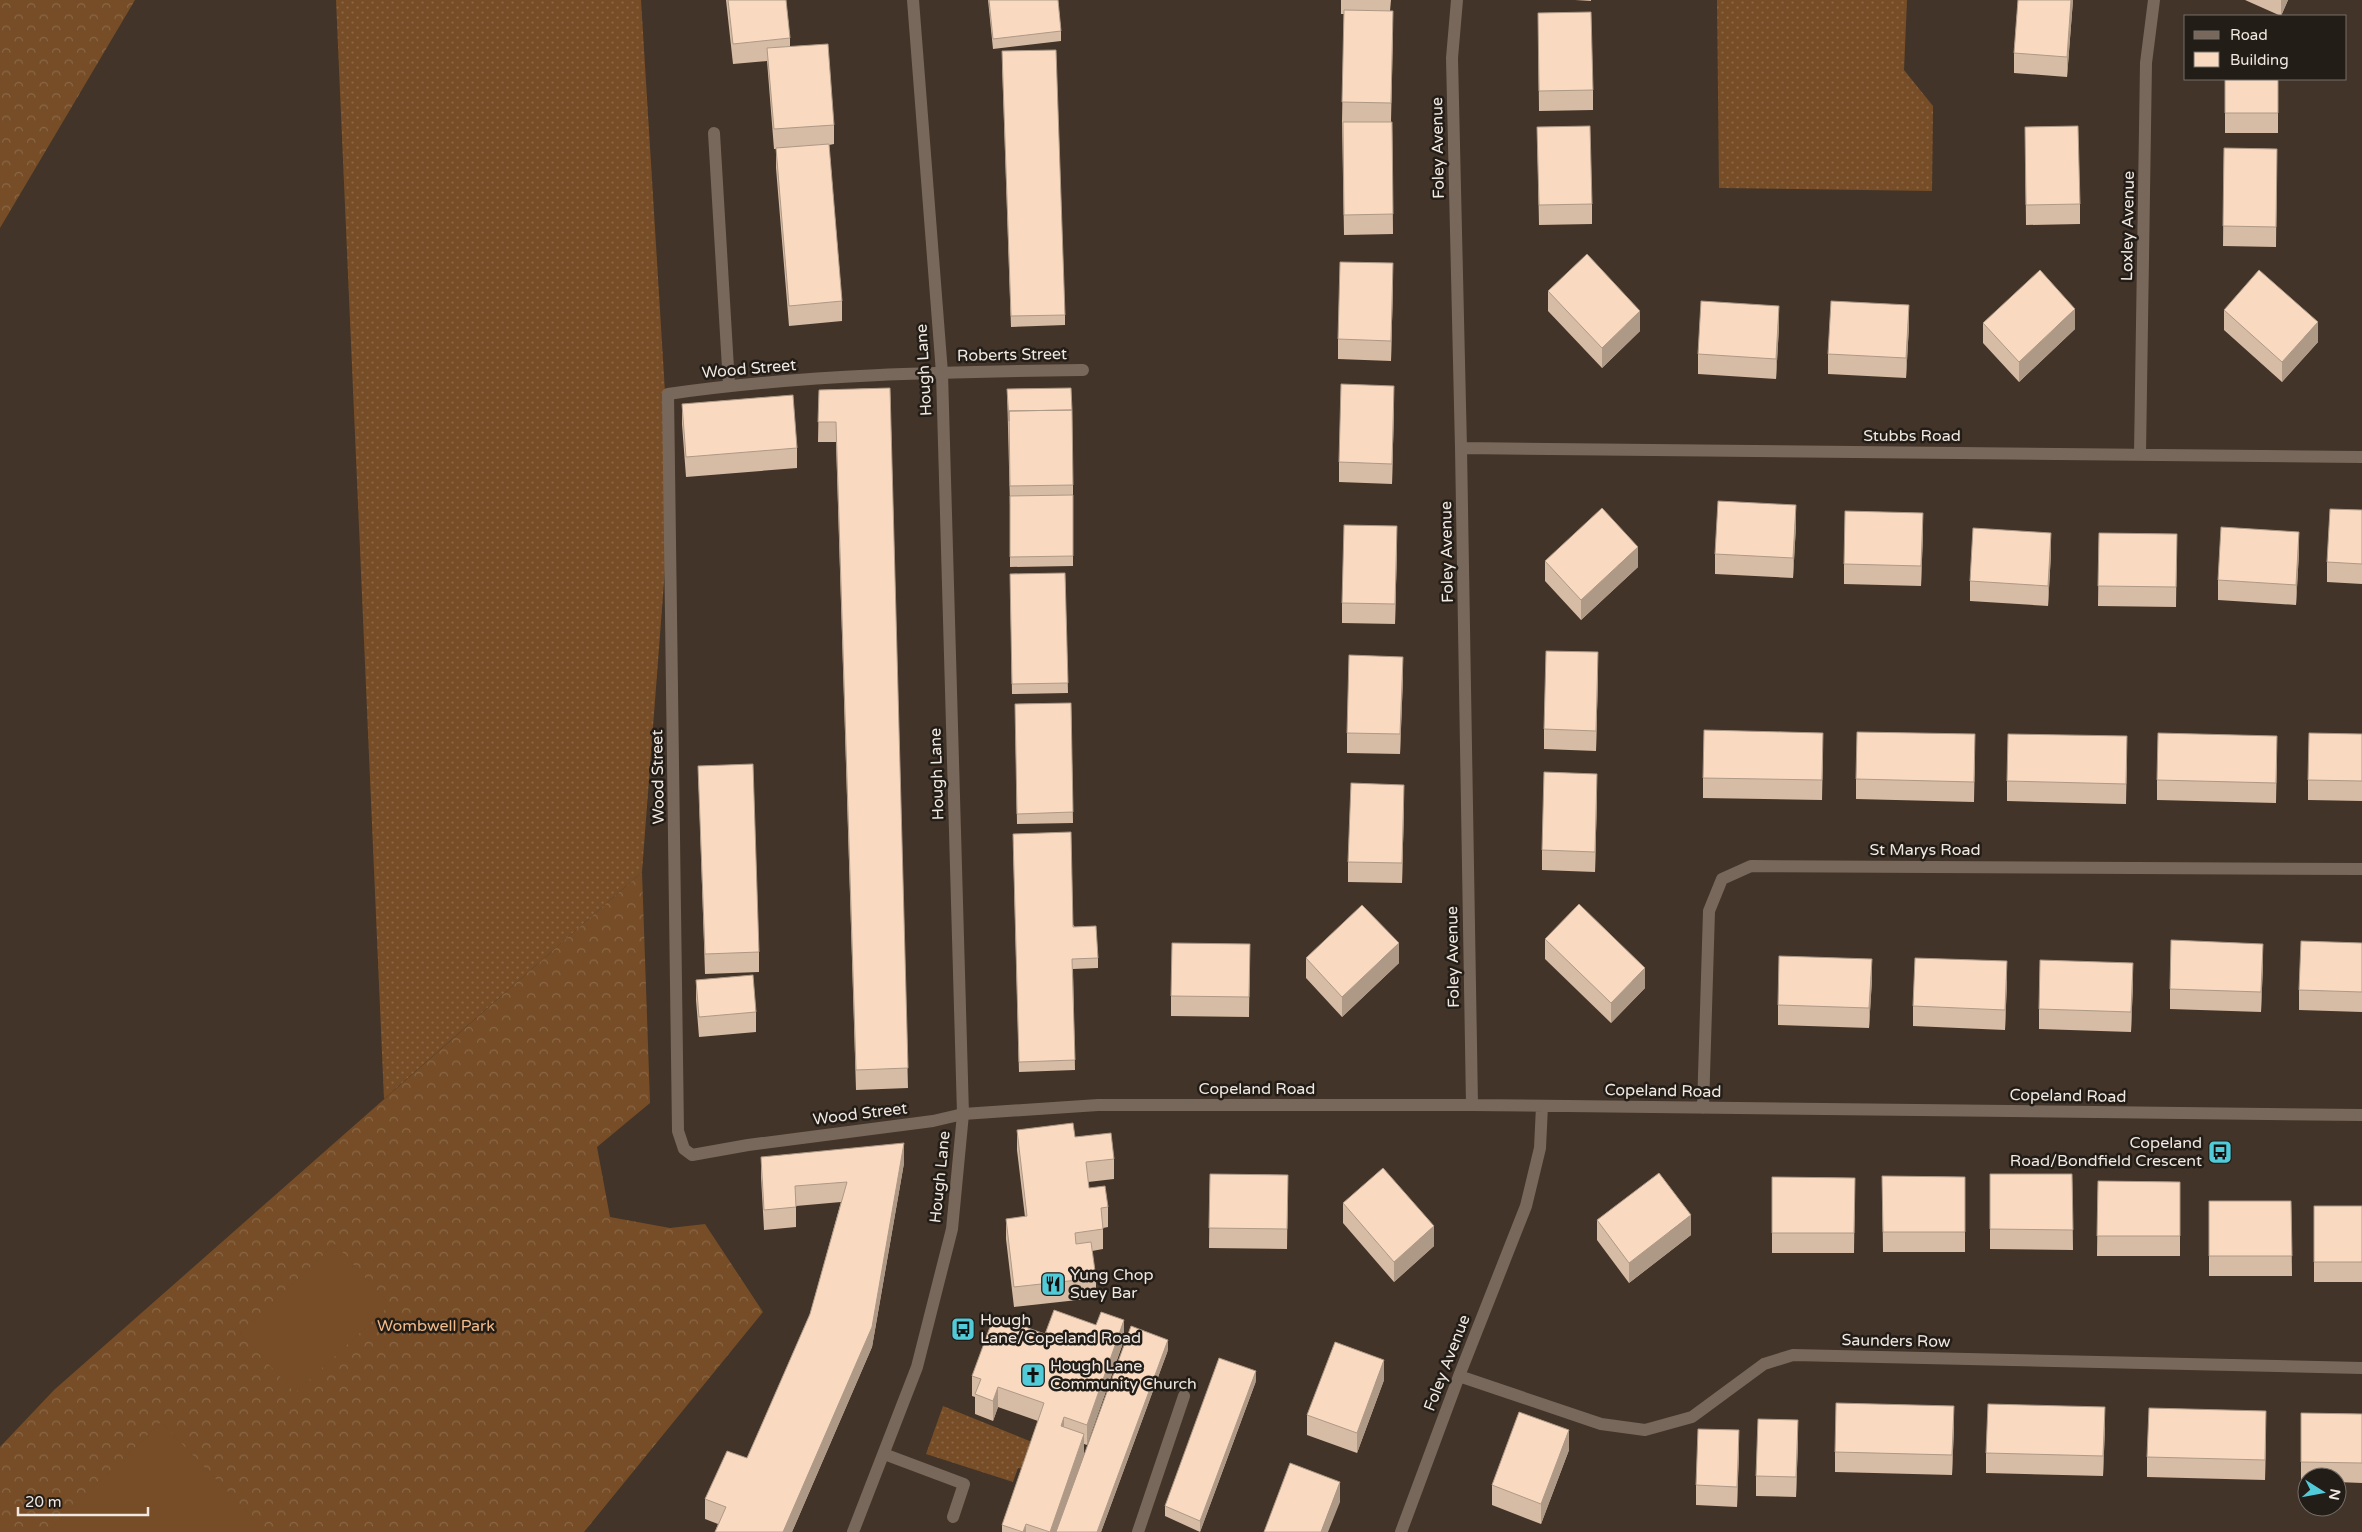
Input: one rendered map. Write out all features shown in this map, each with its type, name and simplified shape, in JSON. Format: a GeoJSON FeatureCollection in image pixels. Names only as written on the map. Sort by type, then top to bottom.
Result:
{"type":"FeatureCollection","features":[{"type":"Feature","properties":{"kind":"street","name":"Hough Lane"},"geometry":{"type":"LineString","coordinates":[[853,1532],[917,1367],[952,1229],[963,1114],[942,372],[913,0]]}},
{"type":"Feature","properties":{"kind":"street","name":"Foley Avenue"},"geometry":{"type":"LineString","coordinates":[[1457,0],[1452,58],[1461,448],[1472,1105]]}},
{"type":"Feature","properties":{"kind":"street","name":"Loxley Avenue"},"geometry":{"type":"LineString","coordinates":[[2140,454],[2146,63],[2154,0]]}},
{"type":"Feature","properties":{"kind":"street"},"geometry":{"type":"LineString","coordinates":[[714,133],[729,385]]}},
{"type":"Feature","properties":{"kind":"street","name":"Roberts Street"},"geometry":{"type":"LineString","coordinates":[[942,372],[1083,370]]}},
{"type":"Feature","properties":{"kind":"street","name":"Wood Street"},"geometry":{"type":"LineString","coordinates":[[942,372],[729,385],[668,394],[678,1131],[684,1148],[692,1155],[748,1145],[933,1121],[963,1114]]}},
{"type":"Feature","properties":{"kind":"street","name":"Stubbs Road"},"geometry":{"type":"LineString","coordinates":[[1461,448],[2362,457]]}},
{"type":"Feature","properties":{"kind":"street","name":"St Marys Road"},"geometry":{"type":"LineString","coordinates":[[1704,1108],[1709,911],[1722,879],[1751,866],[2362,869]]}},
{"type":"Feature","properties":{"kind":"street","name":"Copeland Road"},"geometry":{"type":"LineString","coordinates":[[963,1114],[1098,1105],[1472,1105],[2362,1116]]}},
{"type":"Feature","properties":{"kind":"street","name":"Foley Avenue"},"geometry":{"type":"LineString","coordinates":[[1401,1532],[1459,1376],[1526,1206],[1540,1148],[1542,1106]]}},
{"type":"Feature","properties":{"kind":"street","name":"Saunders Row"},"geometry":{"type":"LineString","coordinates":[[1459,1376],[1601,1424],[1645,1430],[1692,1418],[1764,1364],[1793,1354],[2362,1368]]}},
{"type":"Feature","properties":{"kind":"street"},"geometry":{"type":"LineString","coordinates":[[1138,1532],[1184,1396]]}},
{"type":"Feature","properties":{"kind":"street"},"geometry":{"type":"LineString","coordinates":[[884,1454],[964,1484],[952,1517]]}},
{"type":"Feature","properties":{"kind":"green space"},"geometry":{"type":"Polygon","coordinates":[[[0,0],[135,0],[0,228],[0,0]]]}},
{"type":"Feature","properties":{"kind":"green space"},"geometry":{"type":"Polygon","coordinates":[[[336,0],[641,0],[671,490],[642,872],[384,1099],[336,0]]]}},
{"type":"Feature","properties":{"kind":"green space"},"geometry":{"type":"Polygon","coordinates":[[[1717,0],[1907,0],[1904,70],[1933,106],[1932,191],[1719,188],[1717,0]]]}},
{"type":"Feature","properties":{"kind":"green space","name":"Wombwell Park"},"geometry":{"type":"Polygon","coordinates":[[[642,872],[650,1103],[597,1147],[610,1217],[670,1228],[705,1224],[763,1312],[584,1532],[0,1532],[0,1447],[54,1390],[642,872]]]}},
{"type":"Feature","properties":{"kind":"green space"},"geometry":{"type":"Polygon","coordinates":[[[335,1244],[390,1305],[295,1393],[240,1333],[335,1244]]]}},
{"type":"Feature","properties":{"kind":"green space"},"geometry":{"type":"Polygon","coordinates":[[[943,1406],[1037,1444],[1027,1470],[1018,1468],[1013,1482],[926,1454],[943,1406]]]}},
{"type":"Feature","properties":{"kind":"green space"},"geometry":{"type":"Polygon","coordinates":[[[161,1422],[255,1520],[243,1532],[47,1532],[161,1422]]]}},
{"type":"Feature","properties":{"kind":"building"},"geometry":{"type":"Polygon","coordinates":[[[728,0],[786,0],[790,38],[733,44],[728,0]]]}},
{"type":"Feature","properties":{"kind":"building"},"geometry":{"type":"Polygon","coordinates":[[[989,0],[1058,0],[1061,31],[993,39],[989,0]]]}},
{"type":"Feature","properties":{"kind":"building"},"geometry":{"type":"Polygon","coordinates":[[[2018,0],[2071,0],[2067,57],[2014,53],[2018,0]]]}},
{"type":"Feature","properties":{"kind":"building"},"geometry":{"type":"Polygon","coordinates":[[[1344,10],[1393,11],[1391,103],[1342,102],[1344,10]]]}},
{"type":"Feature","properties":{"kind":"building"},"geometry":{"type":"Polygon","coordinates":[[[1591,12],[1593,90],[1539,91],[1538,13],[1591,12]]]}},
{"type":"Feature","properties":{"kind":"building"},"geometry":{"type":"Polygon","coordinates":[[[828,44],[834,125],[774,129],[767,48],[828,44]]]}},
{"type":"Feature","properties":{"kind":"building"},"geometry":{"type":"Polygon","coordinates":[[[1056,50],[1065,315],[1011,316],[1002,51],[1056,50]]]}},
{"type":"Feature","properties":{"kind":"building"},"geometry":{"type":"Polygon","coordinates":[[[2225,80],[2278,80],[2278,113],[2225,113],[2225,80]]]}},
{"type":"Feature","properties":{"kind":"building"},"geometry":{"type":"Polygon","coordinates":[[[1343,122],[1392,122],[1393,214],[1344,215],[1343,122]]]}},
{"type":"Feature","properties":{"kind":"building"},"geometry":{"type":"Polygon","coordinates":[[[1590,126],[1592,204],[1539,205],[1537,127],[1590,126]]]}},
{"type":"Feature","properties":{"kind":"building"},"geometry":{"type":"Polygon","coordinates":[[[2078,126],[2080,204],[2026,205],[2025,127],[2078,126]]]}},
{"type":"Feature","properties":{"kind":"building"},"geometry":{"type":"Polygon","coordinates":[[[829,144],[842,301],[789,306],[776,148],[829,144]]]}},
{"type":"Feature","properties":{"kind":"building"},"geometry":{"type":"Polygon","coordinates":[[[2224,148],[2277,149],[2276,227],[2223,226],[2224,148]]]}},
{"type":"Feature","properties":{"kind":"building"},"geometry":{"type":"Polygon","coordinates":[[[1587,254],[1640,311],[1602,348],[1548,291],[1587,254]]]}},
{"type":"Feature","properties":{"kind":"building"},"geometry":{"type":"Polygon","coordinates":[[[1340,262],[1393,263],[1391,341],[1338,339],[1340,262]]]}},
{"type":"Feature","properties":{"kind":"building"},"geometry":{"type":"Polygon","coordinates":[[[2040,270],[2075,309],[2019,362],[1983,323],[2040,270]]]}},
{"type":"Feature","properties":{"kind":"building"},"geometry":{"type":"Polygon","coordinates":[[[2259,270],[2318,322],[2282,362],[2224,310],[2259,270]]]}},
{"type":"Feature","properties":{"kind":"building"},"geometry":{"type":"Polygon","coordinates":[[[1701,301],[1779,306],[1776,359],[1698,354],[1701,301]]]}},
{"type":"Feature","properties":{"kind":"building"},"geometry":{"type":"Polygon","coordinates":[[[1831,301],[1909,305],[1906,358],[1828,354],[1831,301]]]}},
{"type":"Feature","properties":{"kind":"building"},"geometry":{"type":"Polygon","coordinates":[[[1341,384],[1394,386],[1392,464],[1339,462],[1341,384]]]}},
{"type":"Feature","properties":{"kind":"building"},"geometry":{"type":"Polygon","coordinates":[[[890,388],[908,1068],[856,1070],[836,422],[818,422],[819,390],[890,388]]]}},
{"type":"Feature","properties":{"kind":"building"},"geometry":{"type":"Polygon","coordinates":[[[1071,388],[1072,410],[1009,411],[1009,421],[1007,389],[1071,388]]]}},
{"type":"Feature","properties":{"kind":"building"},"geometry":{"type":"Polygon","coordinates":[[[793,395],[797,448],[686,457],[682,404],[793,395]]]}},
{"type":"Feature","properties":{"kind":"building"},"geometry":{"type":"Polygon","coordinates":[[[1072,410],[1073,485],[1010,486],[1009,411],[1072,410]]]}},
{"type":"Feature","properties":{"kind":"building"},"geometry":{"type":"Polygon","coordinates":[[[1073,495],[1073,556],[1010,557],[1010,496],[1073,495]]]}},
{"type":"Feature","properties":{"kind":"building"},"geometry":{"type":"Polygon","coordinates":[[[1718,501],[1796,505],[1793,558],[1715,554],[1718,501]]]}},
{"type":"Feature","properties":{"kind":"building"},"geometry":{"type":"Polygon","coordinates":[[[1602,508],[1638,547],[1581,600],[1545,561],[1602,508]]]}},
{"type":"Feature","properties":{"kind":"building"},"geometry":{"type":"Polygon","coordinates":[[[2330,509],[2362,510],[2362,564],[2327,562],[2330,509]]]}},
{"type":"Feature","properties":{"kind":"building"},"geometry":{"type":"Polygon","coordinates":[[[1845,511],[1923,513],[1921,566],[1844,564],[1845,511]]]}},
{"type":"Feature","properties":{"kind":"building"},"geometry":{"type":"Polygon","coordinates":[[[1344,525],[1397,526],[1395,604],[1342,603],[1344,525]]]}},
{"type":"Feature","properties":{"kind":"building"},"geometry":{"type":"Polygon","coordinates":[[[2221,527],[2299,532],[2296,585],[2218,580],[2221,527]]]}},
{"type":"Feature","properties":{"kind":"building"},"geometry":{"type":"Polygon","coordinates":[[[1973,528],[2051,533],[2048,586],[1970,581],[1973,528]]]}},
{"type":"Feature","properties":{"kind":"building"},"geometry":{"type":"Polygon","coordinates":[[[2099,533],[2177,534],[2176,587],[2098,586],[2099,533]]]}},
{"type":"Feature","properties":{"kind":"building"},"geometry":{"type":"Polygon","coordinates":[[[1065,573],[1068,683],[1012,684],[1010,574],[1065,573]]]}},
{"type":"Feature","properties":{"kind":"building"},"geometry":{"type":"Polygon","coordinates":[[[1546,651],[1598,652],[1596,731],[1544,729],[1546,651]]]}},
{"type":"Feature","properties":{"kind":"building"},"geometry":{"type":"Polygon","coordinates":[[[1349,655],[1403,657],[1400,734],[1347,733],[1349,655]]]}},
{"type":"Feature","properties":{"kind":"building"},"geometry":{"type":"Polygon","coordinates":[[[1071,703],[1073,812],[1017,814],[1015,704],[1071,703]]]}},
{"type":"Feature","properties":{"kind":"building"},"geometry":{"type":"Polygon","coordinates":[[[1704,730],[1823,733],[1822,780],[1703,778],[1704,730]]]}},
{"type":"Feature","properties":{"kind":"building"},"geometry":{"type":"Polygon","coordinates":[[[1857,732],[1975,734],[1974,782],[1856,779],[1857,732]]]}},
{"type":"Feature","properties":{"kind":"building"},"geometry":{"type":"Polygon","coordinates":[[[2158,733],[2277,736],[2276,783],[2157,780],[2158,733]]]}},
{"type":"Feature","properties":{"kind":"building"},"geometry":{"type":"Polygon","coordinates":[[[2309,733],[2362,734],[2362,781],[2308,780],[2309,733]]]}},
{"type":"Feature","properties":{"kind":"building"},"geometry":{"type":"Polygon","coordinates":[[[2008,734],[2127,736],[2126,784],[2007,781],[2008,734]]]}},
{"type":"Feature","properties":{"kind":"building"},"geometry":{"type":"Polygon","coordinates":[[[753,764],[759,952],[705,954],[698,766],[753,764]]]}},
{"type":"Feature","properties":{"kind":"building"},"geometry":{"type":"Polygon","coordinates":[[[1544,772],[1597,774],[1595,852],[1542,850],[1544,772]]]}},
{"type":"Feature","properties":{"kind":"building"},"geometry":{"type":"Polygon","coordinates":[[[1351,783],[1404,785],[1402,863],[1348,862],[1351,783]]]}},
{"type":"Feature","properties":{"kind":"building"},"geometry":{"type":"Polygon","coordinates":[[[1071,832],[1073,927],[1096,926],[1098,958],[1072,959],[1075,1060],[1019,1062],[1013,834],[1071,832]]]}},
{"type":"Feature","properties":{"kind":"building"},"geometry":{"type":"Polygon","coordinates":[[[1579,904],[1645,968],[1611,1003],[1545,939],[1579,904]]]}},
{"type":"Feature","properties":{"kind":"building"},"geometry":{"type":"Polygon","coordinates":[[[1362,905],[1399,943],[1342,997],[1306,958],[1362,905]]]}},
{"type":"Feature","properties":{"kind":"building"},"geometry":{"type":"Polygon","coordinates":[[[2171,940],[2263,944],[2261,992],[2170,989],[2171,940]]]}},
{"type":"Feature","properties":{"kind":"building"},"geometry":{"type":"Polygon","coordinates":[[[2301,941],[2362,943],[2362,992],[2299,990],[2301,941]]]}},
{"type":"Feature","properties":{"kind":"building"},"geometry":{"type":"Polygon","coordinates":[[[1172,943],[1250,944],[1249,997],[1171,996],[1172,943]]]}},
{"type":"Feature","properties":{"kind":"building"},"geometry":{"type":"Polygon","coordinates":[[[1779,956],[1872,959],[1869,1008],[1778,1005],[1779,956]]]}},
{"type":"Feature","properties":{"kind":"building"},"geometry":{"type":"Polygon","coordinates":[[[1915,958],[2007,961],[2005,1010],[1913,1006],[1915,958]]]}},
{"type":"Feature","properties":{"kind":"building"},"geometry":{"type":"Polygon","coordinates":[[[2040,960],[2133,963],[2131,1012],[2039,1009],[2040,960]]]}},
{"type":"Feature","properties":{"kind":"building"},"geometry":{"type":"Polygon","coordinates":[[[753,975],[756,1012],[699,1017],[696,980],[753,975]]]}},
{"type":"Feature","properties":{"kind":"building"},"geometry":{"type":"Polygon","coordinates":[[[1073,1123],[1075,1137],[1111,1133],[1114,1159],[1086,1162],[1089,1188],[1105,1186],[1108,1207],[1101,1208],[1103,1229],[1075,1233],[1076,1244],[1091,1242],[1096,1278],[1014,1287],[1006,1219],[1027,1216],[1017,1130],[1073,1123]]]}},
{"type":"Feature","properties":{"kind":"building"},"geometry":{"type":"Polygon","coordinates":[[[904,1143],[872,1327],[783,1532],[715,1532],[726,1507],[705,1499],[727,1451],[747,1458],[810,1314],[847,1182],[795,1186],[796,1207],[764,1210],[761,1157],[904,1143]]]}},
{"type":"Feature","properties":{"kind":"building"},"geometry":{"type":"Polygon","coordinates":[[[1383,1168],[1434,1226],[1394,1262],[1343,1203],[1383,1168]]]}},
{"type":"Feature","properties":{"kind":"building"},"geometry":{"type":"Polygon","coordinates":[[[1659,1173],[1691,1215],[1629,1263],[1597,1220],[1659,1173]]]}},
{"type":"Feature","properties":{"kind":"building"},"geometry":{"type":"Polygon","coordinates":[[[1210,1174],[1288,1175],[1287,1229],[1209,1228],[1210,1174]]]}},
{"type":"Feature","properties":{"kind":"building"},"geometry":{"type":"Polygon","coordinates":[[[1990,1174],[2072,1174],[2073,1230],[1990,1229],[1990,1174]]]}},
{"type":"Feature","properties":{"kind":"building"},"geometry":{"type":"Polygon","coordinates":[[[1882,1176],[1965,1177],[1965,1232],[1883,1232],[1882,1176]]]}},
{"type":"Feature","properties":{"kind":"building"},"geometry":{"type":"Polygon","coordinates":[[[1772,1177],[1855,1178],[1854,1233],[1772,1233],[1772,1177]]]}},
{"type":"Feature","properties":{"kind":"building"},"geometry":{"type":"Polygon","coordinates":[[[2098,1181],[2180,1182],[2180,1236],[2097,1236],[2098,1181]]]}},
{"type":"Feature","properties":{"kind":"building"},"geometry":{"type":"Polygon","coordinates":[[[2209,1201],[2291,1201],[2292,1256],[2209,1256],[2209,1201]]]}},
{"type":"Feature","properties":{"kind":"building"},"geometry":{"type":"Polygon","coordinates":[[[2314,1206],[2362,1206],[2362,1262],[2314,1262],[2314,1206]]]}},
{"type":"Feature","properties":{"kind":"building"},"geometry":{"type":"Polygon","coordinates":[[[1054,1310],[1096,1325],[1101,1312],[1124,1320],[1087,1425],[1064,1417],[1061,1426],[1084,1434],[1050,1532],[1026,1524],[1023,1532],[1002,1525],[1044,1403],[998,1387],[993,1401],[975,1394],[981,1379],[972,1376],[994,1316],[1045,1334],[1054,1310]]]}},
{"type":"Feature","properties":{"kind":"building"},"geometry":{"type":"Polygon","coordinates":[[[1131,1326],[1168,1340],[1097,1532],[1056,1532],[1131,1326]]]}},
{"type":"Feature","properties":{"kind":"building"},"geometry":{"type":"Polygon","coordinates":[[[1335,1342],[1384,1360],[1357,1433],[1307,1415],[1335,1342]]]}},
{"type":"Feature","properties":{"kind":"building"},"geometry":{"type":"Polygon","coordinates":[[[1219,1358],[1256,1371],[1200,1521],[1165,1506],[1219,1358]]]}},
{"type":"Feature","properties":{"kind":"building"},"geometry":{"type":"Polygon","coordinates":[[[1836,1403],[1954,1406],[1952,1455],[1835,1452],[1836,1403]]]}},
{"type":"Feature","properties":{"kind":"building"},"geometry":{"type":"Polygon","coordinates":[[[1988,1404],[2105,1407],[2103,1456],[1986,1453],[1988,1404]]]}},
{"type":"Feature","properties":{"kind":"building"},"geometry":{"type":"Polygon","coordinates":[[[2149,1408],[2266,1411],[2265,1460],[2147,1457],[2149,1408]]]}},
{"type":"Feature","properties":{"kind":"building"},"geometry":{"type":"Polygon","coordinates":[[[1519,1412],[1569,1430],[1541,1504],[1492,1485],[1519,1412]]]}},
{"type":"Feature","properties":{"kind":"building"},"geometry":{"type":"Polygon","coordinates":[[[2301,1413],[2362,1414],[2362,1463],[2301,1462],[2301,1413]]]}},
{"type":"Feature","properties":{"kind":"building"},"geometry":{"type":"Polygon","coordinates":[[[1758,1419],[1798,1420],[1796,1477],[1756,1476],[1758,1419]]]}},
{"type":"Feature","properties":{"kind":"building"},"geometry":{"type":"Polygon","coordinates":[[[1698,1429],[1739,1430],[1737,1487],[1696,1485],[1698,1429]]]}},
{"type":"Feature","properties":{"kind":"building"},"geometry":{"type":"Polygon","coordinates":[[[1290,1463],[1340,1482],[1321,1532],[1264,1532],[1290,1463]]]}},
{"type":"Feature","properties":{"kind":"place","name":"Copeland Road/Bondfield Crescent"},"geometry":{"type":"Point","coordinates":[2220,1152]}},
{"type":"Feature","properties":{"kind":"place","name":"Yung Chop Suey Bar"},"geometry":{"type":"Point","coordinates":[1053,1284]}},
{"type":"Feature","properties":{"kind":"place","name":"Hough Lane/Copeland Road"},"geometry":{"type":"Point","coordinates":[963,1329]}},
{"type":"Feature","properties":{"kind":"place","name":"Hough Lane Community Church"},"geometry":{"type":"Point","coordinates":[1033,1375]}}]}
